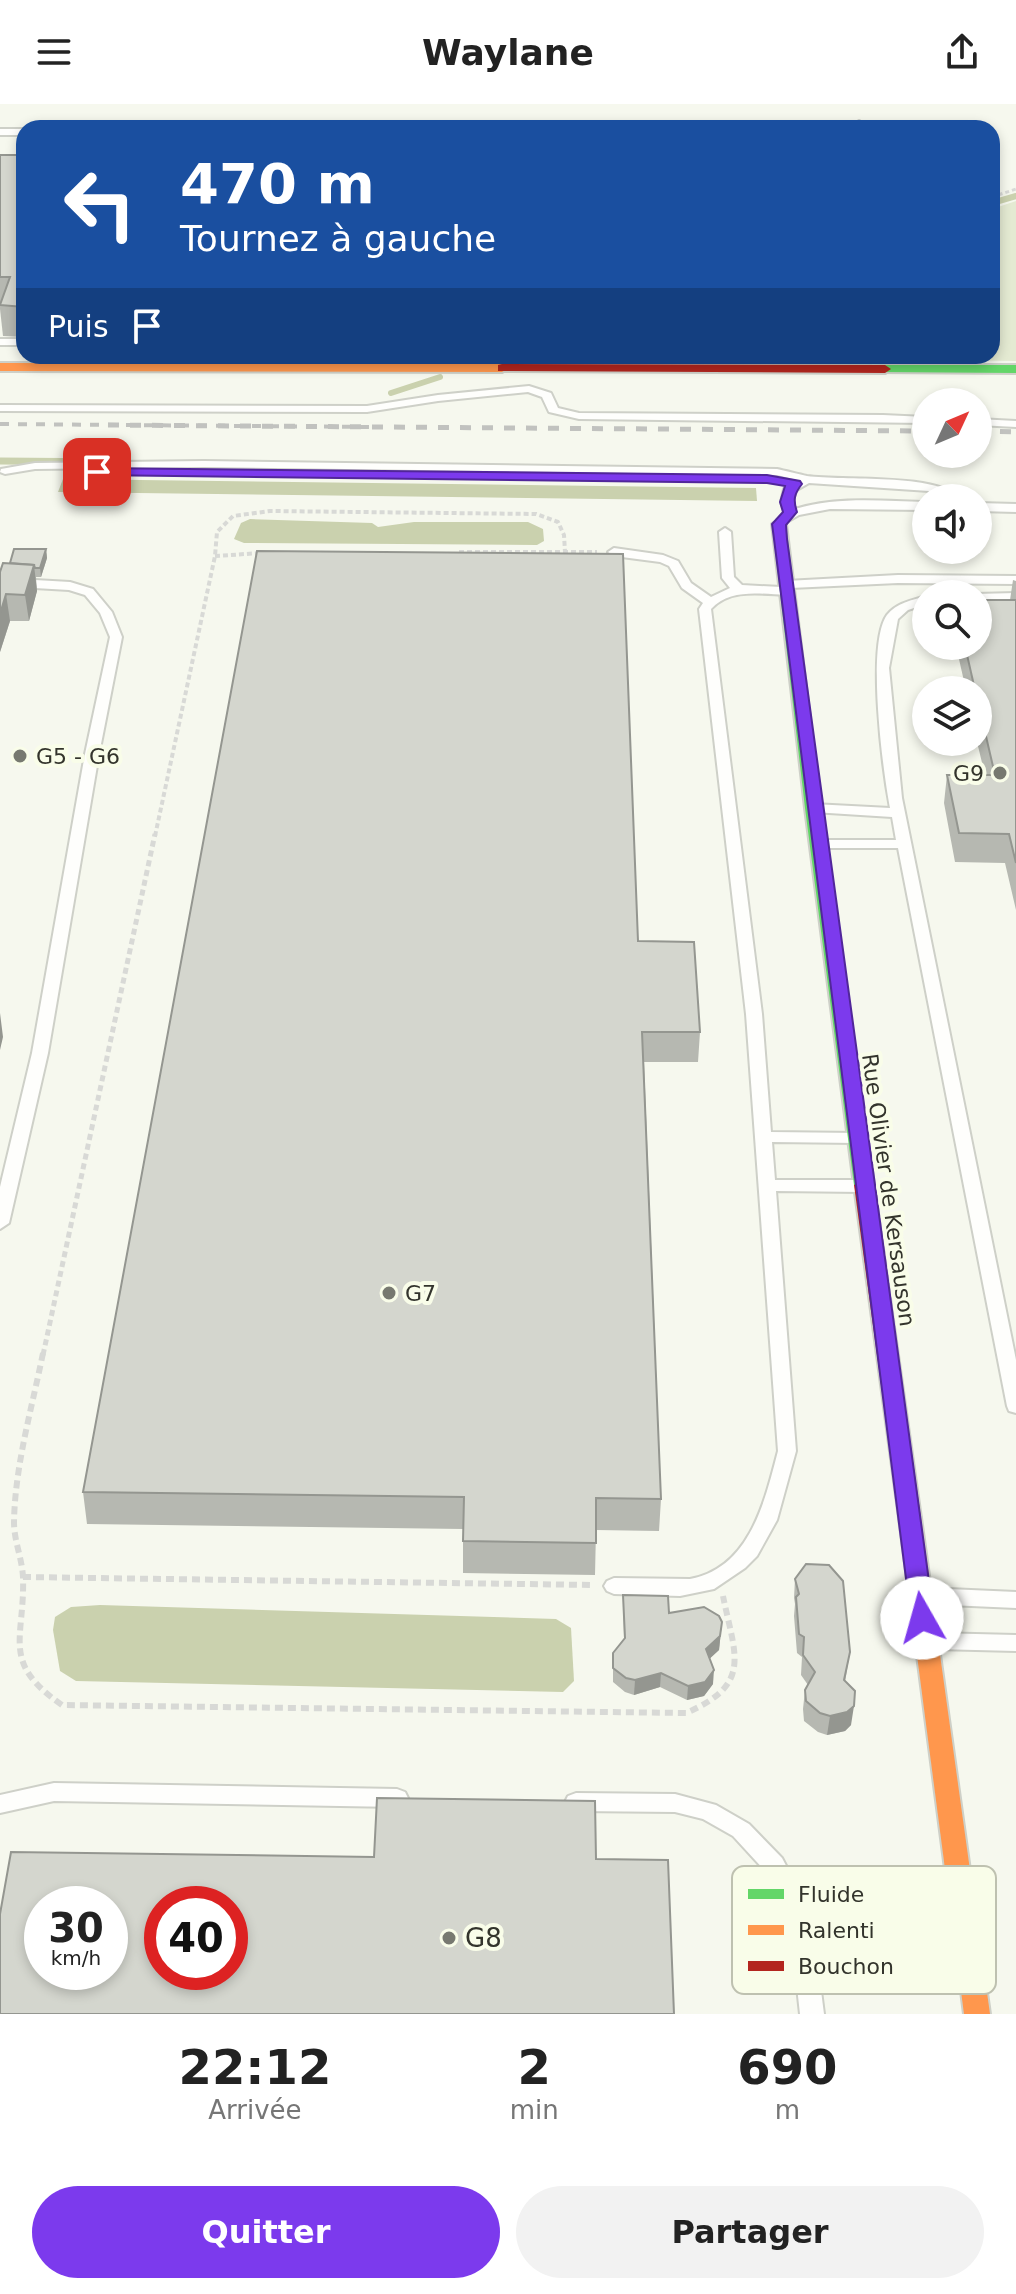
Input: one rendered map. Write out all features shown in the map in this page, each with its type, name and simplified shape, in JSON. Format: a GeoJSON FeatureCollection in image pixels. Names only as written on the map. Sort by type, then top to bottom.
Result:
{"type":"FeatureCollection","features":[{"type":"Feature","properties":{"kind":"street"},"geometry":{"type":"LineString","coordinates":[[0,367],[269,364]]}},
{"type":"Feature","properties":{"kind":"street"},"geometry":{"type":"LineString","coordinates":[[611,364],[1016,369]]}},
{"type":"Feature","properties":{"kind":"street","name":"Rue Olivier de Kersauson"},"geometry":{"type":"LineString","coordinates":[[785,518],[786,588],[813,808],[956,1866]]}},
{"type":"Feature","properties":{"kind":"street","name":"Rue Olivier de Kersauson"},"geometry":{"type":"LineString","coordinates":[[974,1994],[977,2014]]}},
{"type":"Feature","properties":{"kind":"lane"},"geometry":{"type":"LineString","coordinates":[[0,408],[367,409],[529,389],[547,395],[553,410],[579,416],[760,419],[842,416],[912,419]]}},
{"type":"Feature","properties":{"kind":"lane"},"geometry":{"type":"LineString","coordinates":[[992,423],[1016,424]]}},
{"type":"Feature","properties":{"kind":"lane"},"geometry":{"type":"LineString","coordinates":[[2,471],[767,479],[912,486]]}},
{"type":"Feature","properties":{"kind":"lane"},"geometry":{"type":"LineString","coordinates":[[801,481],[790,489],[785,518],[817,507],[912,506]]}},
{"type":"Feature","properties":{"kind":"lane"},"geometry":{"type":"LineString","coordinates":[[992,507],[1016,508]]}},
{"type":"Feature","properties":{"kind":"lane"},"geometry":{"type":"LineString","coordinates":[[725,532],[728,578],[738,589]]}},
{"type":"Feature","properties":{"kind":"lane"},"geometry":{"type":"LineString","coordinates":[[614,552],[663,559],[674,564],[686,585],[710,602]]}},
{"type":"Feature","properties":{"kind":"lane"},"geometry":{"type":"LineString","coordinates":[[614,1586],[676,1589],[705,1585],[736,1566],[755,1547],[774,1503],[787,1451],[754,1014],[705,609],[710,602],[738,589],[898,579],[1016,580]]}},
{"type":"Feature","properties":{"kind":"lane"},"geometry":{"type":"LineString","coordinates":[[0,582],[70,586],[89,592],[106,612],[116,637],[92,754],[40,1053],[0,1223]]}},
{"type":"Feature","properties":{"kind":"lane"},"geometry":{"type":"LineString","coordinates":[[992,597],[1016,597]]}},
{"type":"Feature","properties":{"kind":"lane"},"geometry":{"type":"LineString","coordinates":[[912,604],[892,617],[882,668],[897,813],[1016,1406]]}},
{"type":"Feature","properties":{"kind":"lane"},"geometry":{"type":"LineString","coordinates":[[813,808],[897,813]]}},
{"type":"Feature","properties":{"kind":"lane"},"geometry":{"type":"LineString","coordinates":[[819,844],[904,844]]}},
{"type":"Feature","properties":{"kind":"lane"},"geometry":{"type":"LineString","coordinates":[[764,1137],[858,1138]]}},
{"type":"Feature","properties":{"kind":"lane"},"geometry":{"type":"LineString","coordinates":[[767,1185],[864,1187]]}},
{"type":"Feature","properties":{"kind":"lane"},"geometry":{"type":"LineString","coordinates":[[920,1596],[1016,1600]]}},
{"type":"Feature","properties":{"kind":"lane"},"geometry":{"type":"LineString","coordinates":[[925,1641],[1016,1643]]}},
{"type":"Feature","properties":{"kind":"lane"},"geometry":{"type":"LineString","coordinates":[[0,1804],[54,1792],[420,1799]]}},
{"type":"Feature","properties":{"kind":"lane"},"geometry":{"type":"LineString","coordinates":[[547,1801],[675,1803],[708,1811],[741,1830],[775,1866]]}},
{"type":"Feature","properties":{"kind":"lane"},"geometry":{"type":"LineString","coordinates":[[810,1994],[812,2014]]}},
{"type":"Feature","properties":{"kind":"path"},"geometry":{"type":"LineString","coordinates":[[565,552],[564,535],[558,522],[536,514],[270,511],[233,516],[217,532],[215,556],[20,1462],[14,1529],[23,1577],[12,1647],[20,1672],[38,1693],[62,1705],[686,1713],[713,1703],[728,1689],[736,1668],[720,1576]]}},
{"type":"Feature","properties":{"kind":"path"},"geometry":{"type":"LineString","coordinates":[[456,552],[614,552]]}},
{"type":"Feature","properties":{"kind":"path"},"geometry":{"type":"LineString","coordinates":[[215,556],[271,553]]}},
{"type":"Feature","properties":{"kind":"path"},"geometry":{"type":"LineString","coordinates":[[23,1577],[614,1586]]}},
{"type":"Feature","properties":{"kind":"shaded area"},"geometry":{"type":"Polygon","coordinates":[[[1016,201],[1016,361],[1000,361],[1000,206],[1016,201]]]}},
{"type":"Feature","properties":{"kind":"shaded area"},"geometry":{"type":"Polygon","coordinates":[[[63,479],[756,488],[757,501],[58,492],[63,479]]]}},
{"type":"Feature","properties":{"kind":"shaded area"},"geometry":{"type":"Polygon","coordinates":[[[250,519],[372,523],[378,527],[414,522],[528,522],[543,529],[544,541],[537,545],[244,543],[234,539],[241,523],[250,519]]]}},
{"type":"Feature","properties":{"kind":"shaded area"},"geometry":{"type":"Polygon","coordinates":[[[100,1605],[556,1619],[571,1628],[574,1681],[563,1692],[76,1681],[60,1671],[53,1630],[55,1617],[71,1607],[100,1605]]]}},
{"type":"Feature","properties":{"kind":"building"},"geometry":{"type":"Polygon","coordinates":[[[0,155],[16,155],[16,306],[0,305],[10,277],[0,277],[0,155]]]}},
{"type":"Feature","properties":{"kind":"building"},"geometry":{"type":"Polygon","coordinates":[[[14,549],[46,549],[40,568],[10,563],[14,549]]]}},
{"type":"Feature","properties":{"kind":"building","name":"G7"},"geometry":{"type":"Polygon","coordinates":[[[257,551],[623,554],[638,941],[694,942],[700,1032],[642,1032],[661,1499],[596,1498],[596,1543],[463,1541],[464,1497],[83,1492],[257,551]]]}},
{"type":"Feature","properties":{"kind":"building"},"geometry":{"type":"Polygon","coordinates":[[[3,563],[34,565],[25,595],[6,594],[0,614],[0,572],[3,563]]]}},
{"type":"Feature","properties":{"kind":"building"},"geometry":{"type":"Polygon","coordinates":[[[992,600],[1016,600],[1016,863],[1009,834],[959,833],[947,775],[995,775],[991,756],[992,676],[972,676],[968,660],[992,660],[992,600]]]}},
{"type":"Feature","properties":{"kind":"building"},"geometry":{"type":"Polygon","coordinates":[[[806,1564],[829,1565],[843,1581],[850,1652],[844,1680],[855,1691],[854,1706],[847,1712],[830,1716],[820,1713],[806,1701],[805,1690],[815,1672],[803,1655],[804,1637],[799,1634],[796,1597],[799,1594],[795,1579],[806,1564]]]}},
{"type":"Feature","properties":{"kind":"building"},"geometry":{"type":"Polygon","coordinates":[[[623,1595],[668,1596],[669,1613],[704,1607],[719,1616],[722,1622],[720,1636],[706,1649],[714,1670],[705,1682],[688,1686],[661,1673],[635,1680],[626,1678],[613,1668],[613,1653],[625,1638],[623,1595]]]}},
{"type":"Feature","properties":{"kind":"building","name":"G8"},"geometry":{"type":"Polygon","coordinates":[[[377,1798],[595,1801],[596,1859],[668,1860],[674,2014],[0,2014],[0,1914],[11,1852],[374,1857],[377,1798]]]}},
{"type":"Feature","properties":{"kind":"waterway"},"geometry":{"type":"LineString","coordinates":[[1000,201],[1016,196]]}},
{"type":"Feature","properties":{"kind":"waterway"},"geometry":{"type":"LineString","coordinates":[[391,393],[440,377]]}},
{"type":"Feature","properties":{"kind":"waterway"},"geometry":{"type":"LineString","coordinates":[[0,461],[126,462]]}},
{"type":"Feature","properties":{"kind":"railway"},"geometry":{"type":"LineString","coordinates":[[0,424],[294,426]]}},
{"type":"Feature","properties":{"kind":"railway"},"geometry":{"type":"LineString","coordinates":[[108,425],[294,426]]}},
{"type":"Feature","properties":{"kind":"railway"},"geometry":{"type":"LineString","coordinates":[[294,426],[912,431]]}},
{"type":"Feature","properties":{"kind":"railway"},"geometry":{"type":"LineString","coordinates":[[294,426],[373,427]]}},
{"type":"Feature","properties":{"kind":"railway"},"geometry":{"type":"LineString","coordinates":[[992,431],[1016,432]]}},
{"type":"Feature","properties":{"kind":"traffic: fast"},"geometry":{"type":"LineString","coordinates":[[885,369],[1016,369]]}},
{"type":"Feature","properties":{"kind":"traffic: fast"},"geometry":{"type":"LineString","coordinates":[[779,524],[813,808],[864,1185]]}},
{"type":"Feature","properties":{"kind":"traffic: slow"},"geometry":{"type":"LineString","coordinates":[[0,367],[502,368]]}},
{"type":"Feature","properties":{"kind":"traffic: slow"},"geometry":{"type":"LineString","coordinates":[[910,1518],[957,1866]]}},
{"type":"Feature","properties":{"kind":"traffic: slow"},"geometry":{"type":"LineString","coordinates":[[974,1994],[977,2014]]}},
{"type":"Feature","properties":{"kind":"traffic: jam"},"geometry":{"type":"LineString","coordinates":[[502,368],[885,369]]}},
{"type":"Feature","properties":{"kind":"traffic: jam"},"geometry":{"type":"LineString","coordinates":[[864,1185],[910,1518]]}},
{"type":"Feature","properties":{"kind":"place","name":"G5 - G6"},"geometry":{"type":"Point","coordinates":[20,756]}},
{"type":"Feature","properties":{"kind":"place","name":"G9"},"geometry":{"type":"Point","coordinates":[1000,773]}},
{"type":"Feature","properties":{"kind":"place","name":"G7"},"geometry":{"type":"Point","coordinates":[389,1293]}},
{"type":"Feature","properties":{"kind":"place","name":"G8"},"geometry":{"type":"Point","coordinates":[449,1938]}},
{"type":"Feature","properties":{"kind":"route"},"geometry":{"type":"LineString","coordinates":[[97,472],[767,479],[795,484],[790,489],[787,502],[790,512],[779,524],[780,539],[922,1618]]}}]}
